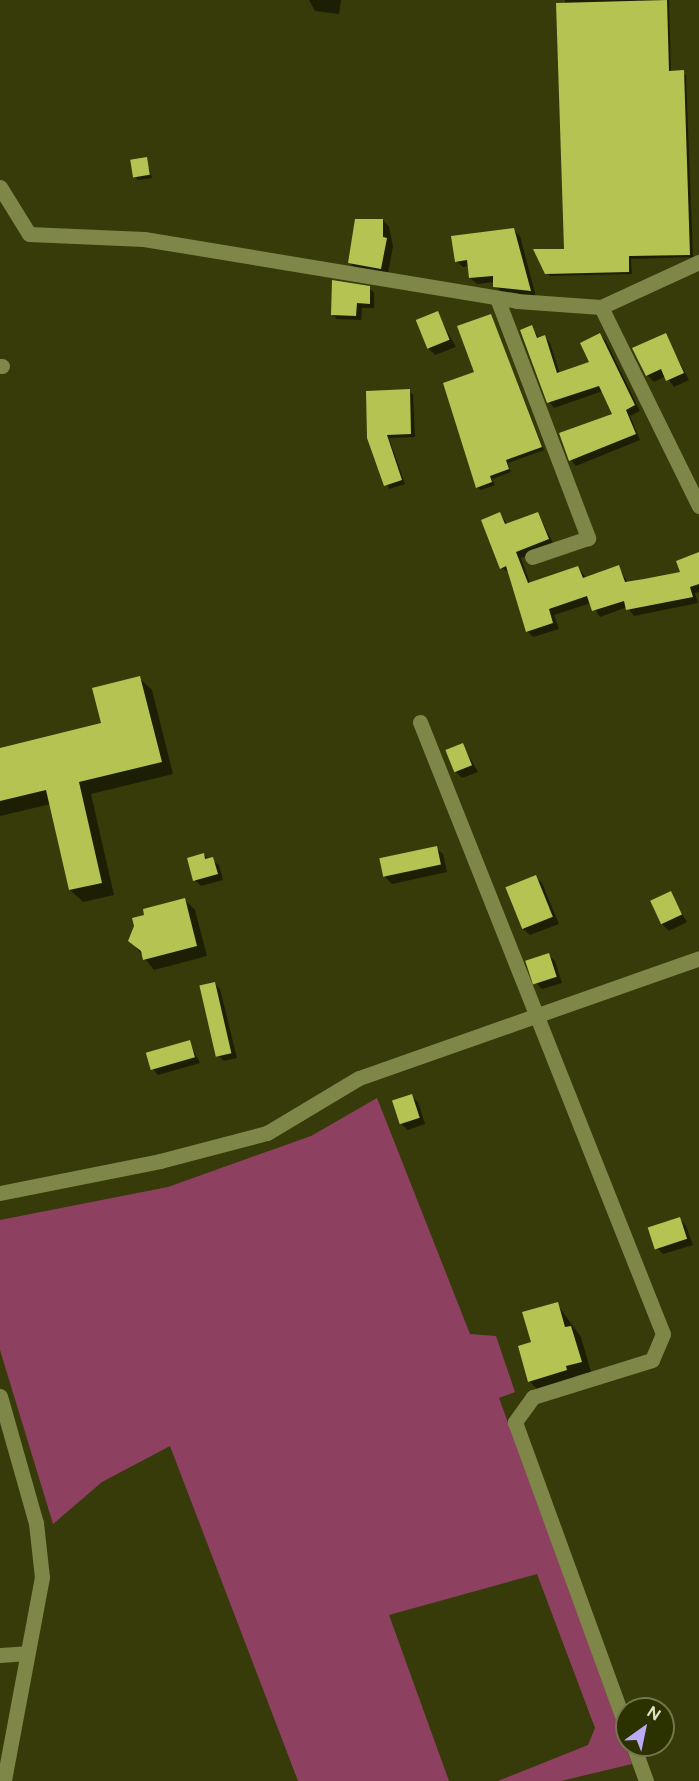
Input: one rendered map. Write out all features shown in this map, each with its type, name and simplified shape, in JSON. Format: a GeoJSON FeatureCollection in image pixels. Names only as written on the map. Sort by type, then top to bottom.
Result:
{"type":"FeatureCollection","features":[{"type":"Feature","properties":{"kind":"street"},"geometry":{"type":"LineString","coordinates":[[0,187],[29,234],[144,239],[496,298],[601,307],[699,262]]}},
{"type":"Feature","properties":{"kind":"street"},"geometry":{"type":"LineString","coordinates":[[496,298],[588,538],[532,557]]}},
{"type":"Feature","properties":{"kind":"street"},"geometry":{"type":"LineString","coordinates":[[601,307],[699,506]]}},
{"type":"Feature","properties":{"kind":"street"},"geometry":{"type":"LineString","coordinates":[[420,722],[534,1014],[663,1334],[652,1360],[533,1397],[515,1422],[615,1697]]}},
{"type":"Feature","properties":{"kind":"street"},"geometry":{"type":"LineString","coordinates":[[0,1193],[160,1161],[267,1133],[358,1078],[534,1014],[699,958]]}},
{"type":"Feature","properties":{"kind":"street"},"geometry":{"type":"LineString","coordinates":[[0,1396],[40,1543],[42,1577],[4,1781]]}},
{"type":"Feature","properties":{"kind":"street"},"geometry":{"type":"LineString","coordinates":[[0,1655],[27,1653]]}},
{"type":"Feature","properties":{"kind":"street"},"geometry":{"type":"LineString","coordinates":[[637,1757],[646,1781]]}},
{"type":"Feature","properties":{"kind":"shaded area"},"geometry":{"type":"Polygon","coordinates":[[[377,1098],[470,1334],[496,1336],[515,1392],[499,1398],[615,1717],[615,1757],[629,1757],[632,1764],[561,1781],[498,1781],[588,1745],[595,1728],[537,1574],[389,1615],[449,1781],[298,1781],[170,1446],[102,1482],[53,1524],[0,1350],[0,1220],[168,1187],[311,1136],[377,1098]]]}},
{"type":"Feature","properties":{"kind":"building"},"geometry":{"type":"Polygon","coordinates":[[[667,0],[669,71],[684,70],[690,255],[629,256],[629,272],[545,274],[533,249],[564,249],[556,3],[667,0]]]}},
{"type":"Feature","properties":{"kind":"building"},"geometry":{"type":"Polygon","coordinates":[[[147,157],[150,175],[133,177],[130,160],[147,157]]]}},
{"type":"Feature","properties":{"kind":"building"},"geometry":{"type":"Polygon","coordinates":[[[355,219],[383,219],[383,237],[387,238],[381,269],[348,263],[355,219]]]}},
{"type":"Feature","properties":{"kind":"building"},"geometry":{"type":"Polygon","coordinates":[[[514,228],[531,291],[493,287],[493,276],[469,278],[467,260],[455,262],[451,236],[514,228]]]}},
{"type":"Feature","properties":{"kind":"building"},"geometry":{"type":"Polygon","coordinates":[[[332,280],[370,286],[370,304],[357,303],[356,316],[331,315],[332,280]]]}},
{"type":"Feature","properties":{"kind":"building"},"geometry":{"type":"Polygon","coordinates":[[[438,311],[450,340],[427,349],[416,320],[438,311]]]}},
{"type":"Feature","properties":{"kind":"building"},"geometry":{"type":"Polygon","coordinates":[[[491,314],[542,447],[506,460],[509,469],[490,476],[492,482],[476,488],[443,383],[474,372],[457,326],[491,314]]]}},
{"type":"Feature","properties":{"kind":"building"},"geometry":{"type":"Polygon","coordinates":[[[532,325],[537,338],[545,335],[557,373],[589,362],[580,343],[600,333],[635,405],[626,410],[636,434],[569,461],[559,433],[612,414],[599,386],[547,403],[520,330],[532,325]]]}},
{"type":"Feature","properties":{"kind":"building"},"geometry":{"type":"Polygon","coordinates":[[[666,333],[684,373],[666,381],[661,369],[646,376],[632,348],[666,333]]]}},
{"type":"Feature","properties":{"kind":"building"},"geometry":{"type":"Polygon","coordinates":[[[410,389],[411,434],[387,435],[402,480],[384,486],[367,438],[366,391],[410,389]]]}},
{"type":"Feature","properties":{"kind":"building"},"geometry":{"type":"Polygon","coordinates":[[[500,512],[505,524],[538,512],[549,539],[516,552],[528,583],[578,566],[583,578],[619,565],[625,582],[644,579],[680,572],[676,561],[699,552],[699,584],[690,587],[693,597],[626,610],[624,601],[592,611],[587,596],[549,609],[553,623],[526,632],[506,566],[500,569],[481,520],[500,512]]]}},
{"type":"Feature","properties":{"kind":"building"},"geometry":{"type":"Polygon","coordinates":[[[140,676],[162,762],[79,782],[102,883],[69,890],[46,790],[0,801],[0,748],[101,723],[92,688],[140,676]]]}},
{"type":"Feature","properties":{"kind":"building"},"geometry":{"type":"Polygon","coordinates":[[[463,743],[472,765],[454,772],[445,750],[463,743]]]}},
{"type":"Feature","properties":{"kind":"building"},"geometry":{"type":"Polygon","coordinates":[[[437,846],[441,865],[383,877],[379,858],[437,846]]]}},
{"type":"Feature","properties":{"kind":"building"},"geometry":{"type":"Polygon","coordinates":[[[204,853],[205,859],[213,857],[218,874],[193,881],[187,858],[204,853]]]}},
{"type":"Feature","properties":{"kind":"building"},"geometry":{"type":"Polygon","coordinates":[[[536,875],[553,917],[522,929],[505,887],[536,875]]]}},
{"type":"Feature","properties":{"kind":"building"},"geometry":{"type":"Polygon","coordinates":[[[671,891],[682,915],[661,924],[650,901],[671,891]]]}},
{"type":"Feature","properties":{"kind":"building"},"geometry":{"type":"Polygon","coordinates":[[[185,898],[197,946],[143,960],[141,951],[128,941],[134,926],[132,918],[144,915],[143,909],[185,898]]]}},
{"type":"Feature","properties":{"kind":"building"},"geometry":{"type":"Polygon","coordinates":[[[549,953],[557,977],[533,985],[525,961],[549,953]]]}},
{"type":"Feature","properties":{"kind":"building"},"geometry":{"type":"Polygon","coordinates":[[[215,982],[231,1053],[216,1057],[199,986],[215,982]]]}},
{"type":"Feature","properties":{"kind":"building"},"geometry":{"type":"Polygon","coordinates":[[[190,1040],[195,1057],[151,1070],[146,1053],[190,1040]]]}},
{"type":"Feature","properties":{"kind":"building"},"geometry":{"type":"Polygon","coordinates":[[[412,1094],[420,1118],[400,1124],[392,1100],[412,1094]]]}},
{"type":"Feature","properties":{"kind":"building"},"geometry":{"type":"Polygon","coordinates":[[[680,1217],[687,1239],[655,1249],[648,1228],[680,1217]]]}},
{"type":"Feature","properties":{"kind":"building"},"geometry":{"type":"Polygon","coordinates":[[[558,1302],[565,1327],[571,1326],[582,1362],[566,1366],[567,1370],[528,1382],[518,1346],[531,1342],[522,1312],[558,1302]]]}}]}
